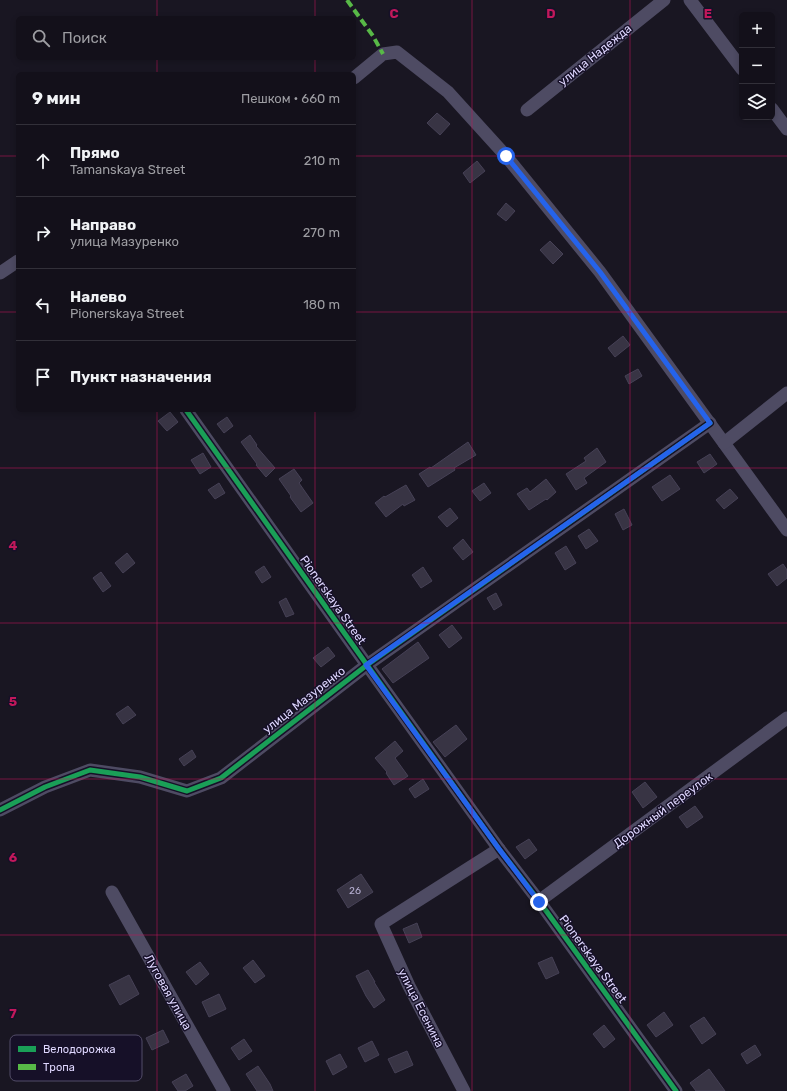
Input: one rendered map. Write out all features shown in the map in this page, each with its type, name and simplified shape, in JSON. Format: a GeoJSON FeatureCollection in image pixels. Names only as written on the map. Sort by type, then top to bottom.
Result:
{"type":"FeatureCollection","features":[{"type":"Feature","properties":{"kind":"street","name":"улица Надежда"},"geometry":{"type":"LineString","coordinates":[[527,110],[664,0]]}},
{"type":"Feature","properties":{"kind":"street"},"geometry":{"type":"LineString","coordinates":[[690,0],[739,66]]}},
{"type":"Feature","properties":{"kind":"street"},"geometry":{"type":"LineString","coordinates":[[356,76],[383,54],[397,52],[448,92],[506,156],[600,272],[787,530]]}},
{"type":"Feature","properties":{"kind":"street"},"geometry":{"type":"LineString","coordinates":[[775,114],[787,130]]}},
{"type":"Feature","properties":{"kind":"street"},"geometry":{"type":"LineString","coordinates":[[0,273],[16,263]]}},
{"type":"Feature","properties":{"kind":"street"},"geometry":{"type":"LineString","coordinates":[[724,443],[787,393]]}},
{"type":"Feature","properties":{"kind":"street","name":"Pionerskaya Street"},"geometry":{"type":"LineString","coordinates":[[187,412],[366,665],[676,1091]]}},
{"type":"Feature","properties":{"kind":"street","name":"улица Мазуренко"},"geometry":{"type":"LineString","coordinates":[[0,810],[45,786],[90,770],[140,778],[187,791],[221,778],[366,665],[710,423]]}},
{"type":"Feature","properties":{"kind":"street","name":"Дорожный переулок"},"geometry":{"type":"LineString","coordinates":[[539,902],[787,718]]}},
{"type":"Feature","properties":{"kind":"street","name":"улица Есенина"},"geometry":{"type":"LineString","coordinates":[[464,1091],[409,986],[381,924],[499,849]]}},
{"type":"Feature","properties":{"kind":"street","name":"Луговая улица"},"geometry":{"type":"LineString","coordinates":[[112,892],[224,1091]]}},
{"type":"Feature","properties":{"kind":"building"},"geometry":{"type":"Polygon","coordinates":[[[437,113],[450,124],[440,135],[427,123],[437,113]]]}},
{"type":"Feature","properties":{"kind":"building"},"geometry":{"type":"Polygon","coordinates":[[[477,161],[485,171],[470,183],[463,173],[477,161]]]}},
{"type":"Feature","properties":{"kind":"building"},"geometry":{"type":"Polygon","coordinates":[[[506,203],[515,211],[506,221],[497,214],[506,203]]]}},
{"type":"Feature","properties":{"kind":"building"},"geometry":{"type":"Polygon","coordinates":[[[550,241],[563,254],[553,264],[540,250],[550,241]]]}},
{"type":"Feature","properties":{"kind":"building"},"geometry":{"type":"Polygon","coordinates":[[[623,336],[630,345],[615,357],[608,348],[623,336]]]}},
{"type":"Feature","properties":{"kind":"building"},"geometry":{"type":"Polygon","coordinates":[[[638,369],[642,376],[629,384],[625,376],[638,369]]]}},
{"type":"Feature","properties":{"kind":"building"},"geometry":{"type":"Polygon","coordinates":[[[170,412],[178,422],[167,431],[158,421],[170,412]]]}},
{"type":"Feature","properties":{"kind":"building"},"geometry":{"type":"Polygon","coordinates":[[[227,417],[233,426],[224,433],[217,424],[227,417]]]}},
{"type":"Feature","properties":{"kind":"building"},"geometry":{"type":"Polygon","coordinates":[[[250,435],[257,445],[256,446],[275,468],[266,477],[241,442],[250,435]]]}},
{"type":"Feature","properties":{"kind":"building"},"geometry":{"type":"Polygon","coordinates":[[[468,442],[476,455],[454,468],[455,470],[428,487],[419,474],[430,467],[431,468],[468,442]]]}},
{"type":"Feature","properties":{"kind":"building"},"geometry":{"type":"Polygon","coordinates":[[[597,448],[606,462],[584,478],[587,483],[576,490],[566,474],[586,461],[584,458],[597,448]]]}},
{"type":"Feature","properties":{"kind":"building"},"geometry":{"type":"Polygon","coordinates":[[[203,453],[211,467],[200,474],[191,460],[203,453]]]}},
{"type":"Feature","properties":{"kind":"building"},"geometry":{"type":"Polygon","coordinates":[[[710,454],[717,464],[704,473],[697,462],[710,454]]]}},
{"type":"Feature","properties":{"kind":"building"},"geometry":{"type":"Polygon","coordinates":[[[294,469],[302,480],[299,483],[313,503],[301,512],[279,479],[294,469]]]}},
{"type":"Feature","properties":{"kind":"building"},"geometry":{"type":"Polygon","coordinates":[[[670,475],[680,489],[662,501],[652,487],[670,475]]]}},
{"type":"Feature","properties":{"kind":"building"},"geometry":{"type":"Polygon","coordinates":[[[546,479],[556,492],[547,500],[546,499],[529,510],[517,494],[527,488],[530,492],[546,479]]]}},
{"type":"Feature","properties":{"kind":"building"},"geometry":{"type":"Polygon","coordinates":[[[219,483],[225,493],[215,499],[208,490],[219,483]]]}},
{"type":"Feature","properties":{"kind":"building"},"geometry":{"type":"Polygon","coordinates":[[[484,483],[491,493],[480,501],[472,491],[484,483]]]}},
{"type":"Feature","properties":{"kind":"building"},"geometry":{"type":"Polygon","coordinates":[[[406,485],[415,500],[404,506],[403,504],[386,517],[375,503],[384,496],[385,497],[406,485]]]}},
{"type":"Feature","properties":{"kind":"building"},"geometry":{"type":"Polygon","coordinates":[[[730,489],[738,498],[724,509],[716,500],[730,489]]]}},
{"type":"Feature","properties":{"kind":"building"},"geometry":{"type":"Polygon","coordinates":[[[450,508],[458,518],[447,527],[438,517],[450,508]]]}},
{"type":"Feature","properties":{"kind":"building"},"geometry":{"type":"Polygon","coordinates":[[[624,509],[632,525],[623,530],[615,514],[624,509]]]}},
{"type":"Feature","properties":{"kind":"building"},"geometry":{"type":"Polygon","coordinates":[[[589,529],[598,541],[586,549],[578,536],[589,529]]]}},
{"type":"Feature","properties":{"kind":"building"},"geometry":{"type":"Polygon","coordinates":[[[463,539],[473,552],[463,560],[453,548],[463,539]]]}},
{"type":"Feature","properties":{"kind":"building"},"geometry":{"type":"Polygon","coordinates":[[[566,546],[576,563],[565,570],[555,553],[566,546]]]}},
{"type":"Feature","properties":{"kind":"building"},"geometry":{"type":"Polygon","coordinates":[[[127,553],[135,563],[123,573],[115,563],[127,553]]]}},
{"type":"Feature","properties":{"kind":"building"},"geometry":{"type":"Polygon","coordinates":[[[783,564],[787,570],[787,578],[777,586],[768,574],[783,564]]]}},
{"type":"Feature","properties":{"kind":"building"},"geometry":{"type":"Polygon","coordinates":[[[264,566],[271,577],[262,583],[255,572],[264,566]]]}},
{"type":"Feature","properties":{"kind":"building"},"geometry":{"type":"Polygon","coordinates":[[[423,567],[432,581],[421,588],[412,575],[423,567]]]}},
{"type":"Feature","properties":{"kind":"building"},"geometry":{"type":"Polygon","coordinates":[[[101,572],[111,586],[103,592],[93,578],[101,572]]]}},
{"type":"Feature","properties":{"kind":"building"},"geometry":{"type":"Polygon","coordinates":[[[496,593],[502,605],[494,610],[487,598],[496,593]]]}},
{"type":"Feature","properties":{"kind":"building"},"geometry":{"type":"Polygon","coordinates":[[[286,598],[294,614],[286,617],[279,602],[286,598]]]}},
{"type":"Feature","properties":{"kind":"building"},"geometry":{"type":"Polygon","coordinates":[[[452,625],[462,638],[449,648],[439,635],[452,625]]]}},
{"type":"Feature","properties":{"kind":"building"},"geometry":{"type":"Polygon","coordinates":[[[418,642],[429,658],[393,683],[382,669],[418,642]]]}},
{"type":"Feature","properties":{"kind":"building"},"geometry":{"type":"Polygon","coordinates":[[[328,647],[335,656],[321,667],[313,658],[328,647]]]}},
{"type":"Feature","properties":{"kind":"building"},"geometry":{"type":"Polygon","coordinates":[[[128,706],[136,715],[123,724],[116,714],[128,706]]]}},
{"type":"Feature","properties":{"kind":"building"},"geometry":{"type":"Polygon","coordinates":[[[456,725],[467,739],[445,757],[433,742],[456,725]]]}},
{"type":"Feature","properties":{"kind":"building"},"geometry":{"type":"Polygon","coordinates":[[[395,741],[403,751],[395,758],[408,776],[394,785],[386,773],[387,772],[375,758],[395,741]]]}},
{"type":"Feature","properties":{"kind":"building"},"geometry":{"type":"Polygon","coordinates":[[[192,750],[196,757],[184,766],[179,759],[192,750]]]}},
{"type":"Feature","properties":{"kind":"building"},"geometry":{"type":"Polygon","coordinates":[[[423,779],[429,789],[415,798],[409,789],[423,779]]]}},
{"type":"Feature","properties":{"kind":"building"},"geometry":{"type":"Polygon","coordinates":[[[645,782],[657,797],[643,808],[632,792],[645,782]]]}},
{"type":"Feature","properties":{"kind":"building"},"geometry":{"type":"Polygon","coordinates":[[[695,806],[703,817],[687,828],[679,817],[695,806]]]}},
{"type":"Feature","properties":{"kind":"building"},"geometry":{"type":"Polygon","coordinates":[[[529,839],[537,850],[525,859],[516,847],[529,839]]]}},
{"type":"Feature","properties":{"kind":"building"},"geometry":{"type":"Polygon","coordinates":[[[361,874],[373,892],[348,908],[337,890],[361,874]]]}},
{"type":"Feature","properties":{"kind":"building"},"geometry":{"type":"Polygon","coordinates":[[[417,923],[422,937],[409,943],[403,929],[417,923]]]}},
{"type":"Feature","properties":{"kind":"building"},"geometry":{"type":"Polygon","coordinates":[[[552,957],[559,973],[546,979],[538,963],[552,957]]]}},
{"type":"Feature","properties":{"kind":"building"},"geometry":{"type":"Polygon","coordinates":[[[253,960],[265,976],[255,983],[243,968],[253,960]]]}},
{"type":"Feature","properties":{"kind":"building"},"geometry":{"type":"Polygon","coordinates":[[[200,962],[209,974],[196,985],[186,972],[200,962]]]}},
{"type":"Feature","properties":{"kind":"building"},"geometry":{"type":"Polygon","coordinates":[[[368,970],[385,1000],[374,1008],[356,976],[368,970]]]}},
{"type":"Feature","properties":{"kind":"building"},"geometry":{"type":"Polygon","coordinates":[[[129,975],[139,994],[120,1005],[109,985],[129,975]]]}},
{"type":"Feature","properties":{"kind":"building"},"geometry":{"type":"Polygon","coordinates":[[[219,994],[226,1009],[209,1017],[202,1002],[219,994]]]}},
{"type":"Feature","properties":{"kind":"building"},"geometry":{"type":"Polygon","coordinates":[[[664,1012],[673,1025],[656,1037],[647,1025],[664,1012]]]}},
{"type":"Feature","properties":{"kind":"building"},"geometry":{"type":"Polygon","coordinates":[[[704,1017],[716,1034],[702,1044],[690,1026],[704,1017]]]}},
{"type":"Feature","properties":{"kind":"building"},"geometry":{"type":"Polygon","coordinates":[[[604,1025],[615,1039],[604,1048],[593,1034],[604,1025]]]}},
{"type":"Feature","properties":{"kind":"building"},"geometry":{"type":"Polygon","coordinates":[[[163,1030],[169,1042],[152,1050],[146,1038],[163,1030]]]}},
{"type":"Feature","properties":{"kind":"building"},"geometry":{"type":"Polygon","coordinates":[[[244,1039],[252,1051],[239,1060],[231,1048],[244,1039]]]}},
{"type":"Feature","properties":{"kind":"building"},"geometry":{"type":"Polygon","coordinates":[[[372,1041],[379,1055],[365,1062],[358,1048],[372,1041]]]}},
{"type":"Feature","properties":{"kind":"building"},"geometry":{"type":"Polygon","coordinates":[[[755,1045],[761,1055],[747,1064],[741,1054],[755,1045]]]}},
{"type":"Feature","properties":{"kind":"building"},"geometry":{"type":"Polygon","coordinates":[[[407,1051],[413,1065],[395,1073],[388,1059],[407,1051]]]}},
{"type":"Feature","properties":{"kind":"building"},"geometry":{"type":"Polygon","coordinates":[[[340,1054],[347,1067],[333,1075],[326,1061],[340,1054]]]}},
{"type":"Feature","properties":{"kind":"building"},"geometry":{"type":"Polygon","coordinates":[[[258,1066],[273,1091],[257,1091],[246,1074],[258,1066]]]}},
{"type":"Feature","properties":{"kind":"building"},"geometry":{"type":"Polygon","coordinates":[[[709,1069],[725,1091],[696,1091],[690,1083],[709,1069]]]}},
{"type":"Feature","properties":{"kind":"building"},"geometry":{"type":"Polygon","coordinates":[[[186,1074],[193,1086],[185,1091],[178,1091],[172,1082],[186,1074]]]}},
{"type":"Feature","properties":{"kind":"marked path"},"geometry":{"type":"LineString","coordinates":[[347,0],[373,36],[383,54]]}},
{"type":"Feature","properties":{"kind":"cycle path"},"geometry":{"type":"LineString","coordinates":[[187,412],[499,849],[539,901],[676,1091]]}},
{"type":"Feature","properties":{"kind":"cycle path"},"geometry":{"type":"LineString","coordinates":[[0,810],[45,787],[90,770],[140,777],[187,791],[221,778],[367,665],[710,423]]}},
{"type":"Feature","properties":{"kind":"route"},"geometry":{"type":"LineString","coordinates":[[506,156],[600,272],[710,423],[366,665],[539,902]]}}]}
